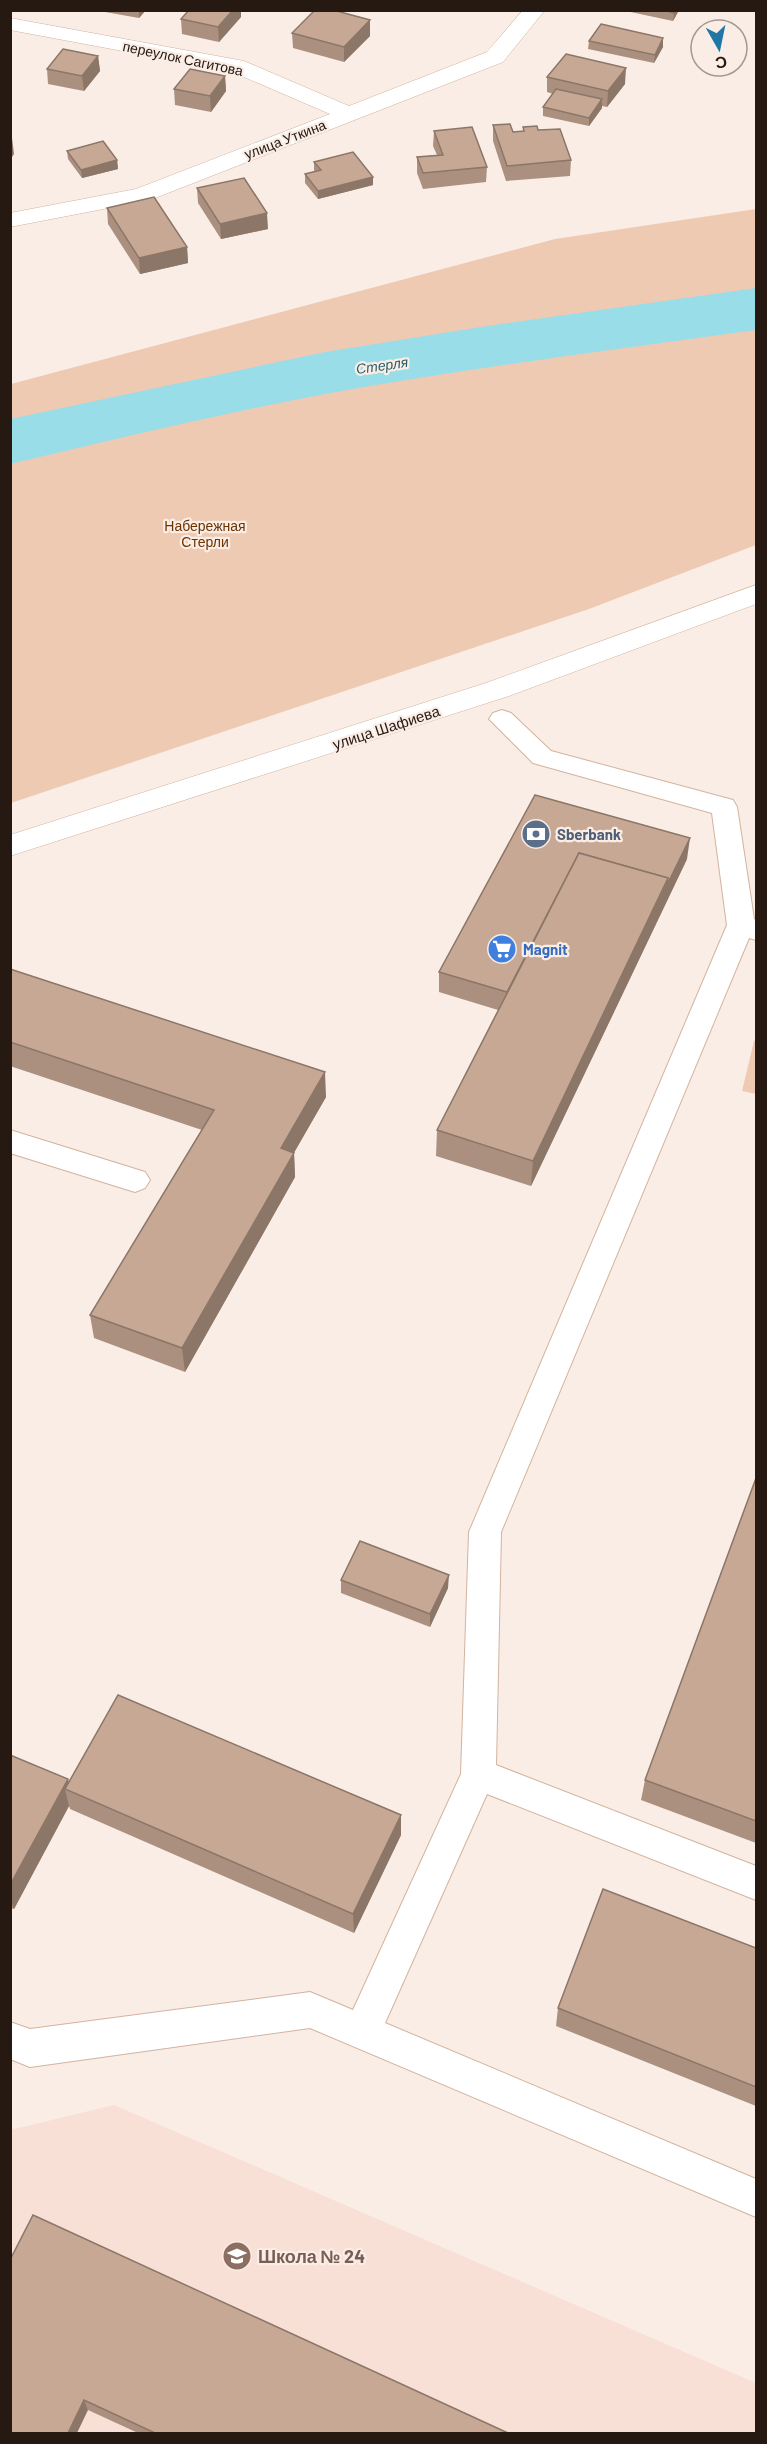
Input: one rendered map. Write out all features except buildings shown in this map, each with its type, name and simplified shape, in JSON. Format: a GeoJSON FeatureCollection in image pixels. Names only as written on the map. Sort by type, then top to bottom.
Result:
{"type":"FeatureCollection","features":[{"type":"Feature","properties":{"kind":"street","name":"улица Уткина"},"geometry":{"type":"LineString","coordinates":[[10,220],[142,195],[495,57],[535,10]]}},
{"type":"Feature","properties":{"kind":"street","name":"переулок Сагитова"},"geometry":{"type":"LineString","coordinates":[[10,24],[236,66],[349,114]]}},
{"type":"Feature","properties":{"kind":"street","name":"улица Шафиева"},"geometry":{"type":"LineString","coordinates":[[10,846],[489,693],[756,594]]}},
{"type":"Feature","properties":{"kind":"lane"},"geometry":{"type":"LineString","coordinates":[[362,2031],[478,1774],[485,1532],[749,928],[724,807],[542,757],[501,719]]}},
{"type":"Feature","properties":{"kind":"lane"},"geometry":{"type":"LineString","coordinates":[[10,1142],[135,1180]]}},
{"type":"Feature","properties":{"kind":"lane"},"geometry":{"type":"LineString","coordinates":[[478,1774],[756,1883]]}},
{"type":"Feature","properties":{"kind":"lane"},"geometry":{"type":"LineString","coordinates":[[10,2040],[30,2048],[310,2010],[756,2198]]}},
{"type":"Feature","properties":{"kind":"shaded area","name":"Школа № 24"},"geometry":{"type":"Polygon","coordinates":[[[114,2105],[756,2383],[756,2433],[11,2433],[10,2130],[114,2105]]]}},
{"type":"Feature","properties":{"kind":"green space","name":"Набережная Стерли"},"geometry":{"type":"Polygon","coordinates":[[[756,209],[756,545],[589,609],[11,803],[11,384],[555,239],[756,209]]]}},
{"type":"Feature","properties":{"kind":"green space"},"geometry":{"type":"Polygon","coordinates":[[[756,1039],[756,1094],[742,1091],[756,1039]]]}},
{"type":"Feature","properties":{"kind":"waterway","name":"Стерля"},"geometry":{"type":"LineString","coordinates":[[10,442],[325,373],[487,347],[756,309]]}},
{"type":"Feature","properties":{"kind":"place","name":"Sberbank"},"geometry":{"type":"Point","coordinates":[536,834]}},
{"type":"Feature","properties":{"kind":"place","name":"Magnit"},"geometry":{"type":"Point","coordinates":[502,949]}},
{"type":"Feature","properties":{"kind":"place","name":"Школа № 24"},"geometry":{"type":"Point","coordinates":[237,2256]}}]}
